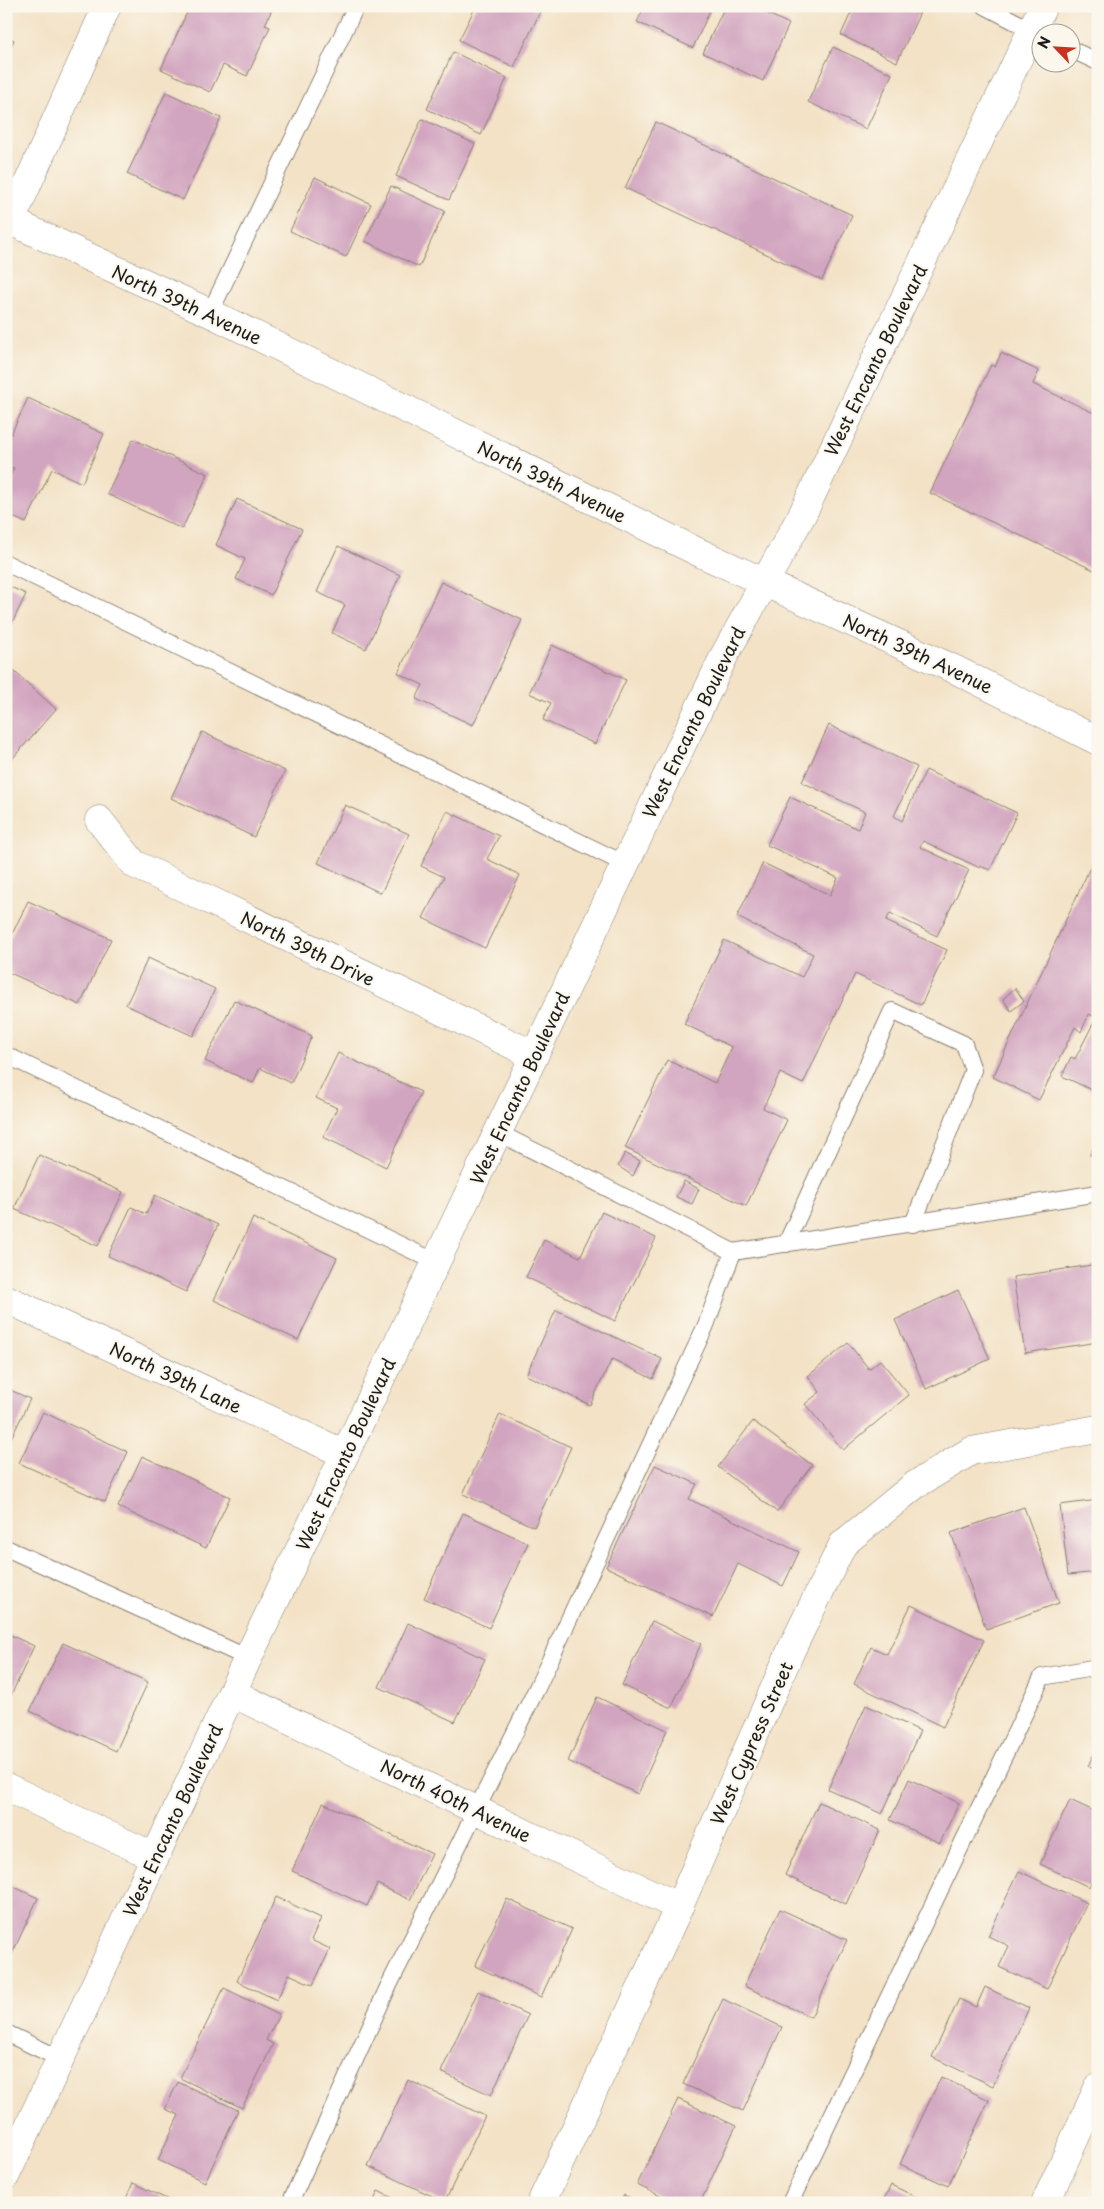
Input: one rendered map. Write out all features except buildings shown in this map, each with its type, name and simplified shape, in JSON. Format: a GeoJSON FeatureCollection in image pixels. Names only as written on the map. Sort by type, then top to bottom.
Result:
{"type":"FeatureCollection","features":[{"type":"Feature","properties":{"kind":"street"},"geometry":{"type":"LineString","coordinates":[[8,220],[107,6]]}},
{"type":"Feature","properties":{"kind":"street","name":"West Encanto Boulevard"},"geometry":{"type":"LineString","coordinates":[[1039,22],[1043,6]]}},
{"type":"Feature","properties":{"kind":"street","name":"West Encanto Boulevard"},"geometry":{"type":"LineString","coordinates":[[6,2175],[154,1857],[624,864],[725,654],[803,512],[1032,41]]}},
{"type":"Feature","properties":{"kind":"street","name":"North 39th Avenue"},"geometry":{"type":"LineString","coordinates":[[8,220],[210,313],[440,427],[764,582],[956,670],[1098,741]]}},
{"type":"Feature","properties":{"kind":"street","name":"North 39th Drive"},"geometry":{"type":"LineString","coordinates":[[99,820],[134,864],[534,1055]]}},
{"type":"Feature","properties":{"kind":"street","name":"North 39th Lane"},"geometry":{"type":"LineString","coordinates":[[6,1299],[345,1454]]}},
{"type":"Feature","properties":{"kind":"street","name":"West Cypress Street"},"geometry":{"type":"LineString","coordinates":[[540,2203],[679,1907],[792,1648],[843,1544],[914,1485],[971,1451],[1098,1430]]}},
{"type":"Feature","properties":{"kind":"street","name":"North 40th Avenue"},"geometry":{"type":"LineString","coordinates":[[232,1693],[679,1907]]}},
{"type":"Feature","properties":{"kind":"street"},"geometry":{"type":"LineString","coordinates":[[6,1787],[154,1857]]}},
{"type":"Feature","properties":{"kind":"street"},"geometry":{"type":"LineString","coordinates":[[1045,2203],[1098,2088]]}},
{"type":"Feature","properties":{"kind":"lane"},"geometry":{"type":"LineString","coordinates":[[210,313],[356,6]]}},
{"type":"Feature","properties":{"kind":"lane"},"geometry":{"type":"LineString","coordinates":[[985,6],[1032,31]]}},
{"type":"Feature","properties":{"kind":"lane"},"geometry":{"type":"LineString","coordinates":[[1082,55],[1098,62]]}},
{"type":"Feature","properties":{"kind":"lane"},"geometry":{"type":"LineString","coordinates":[[6,563],[624,864]]}},
{"type":"Feature","properties":{"kind":"lane"},"geometry":{"type":"LineString","coordinates":[[786,1244],[892,1011],[964,1044],[973,1070],[914,1224]]}},
{"type":"Feature","properties":{"kind":"lane"},"geometry":{"type":"LineString","coordinates":[[6,1055],[436,1262]]}},
{"type":"Feature","properties":{"kind":"lane"},"geometry":{"type":"LineString","coordinates":[[498,1132],[733,1252],[1098,1193]]}},
{"type":"Feature","properties":{"kind":"lane"},"geometry":{"type":"LineString","coordinates":[[290,2203],[389,1985],[536,1688],[706,1325],[733,1252]]}},
{"type":"Feature","properties":{"kind":"lane"},"geometry":{"type":"LineString","coordinates":[[6,1548],[248,1658]]}},
{"type":"Feature","properties":{"kind":"lane"},"geometry":{"type":"LineString","coordinates":[[790,2203],[1042,1677],[1098,1667]]}},
{"type":"Feature","properties":{"kind":"lane"},"geometry":{"type":"LineString","coordinates":[[6,2033],[61,2059]]}}]}
